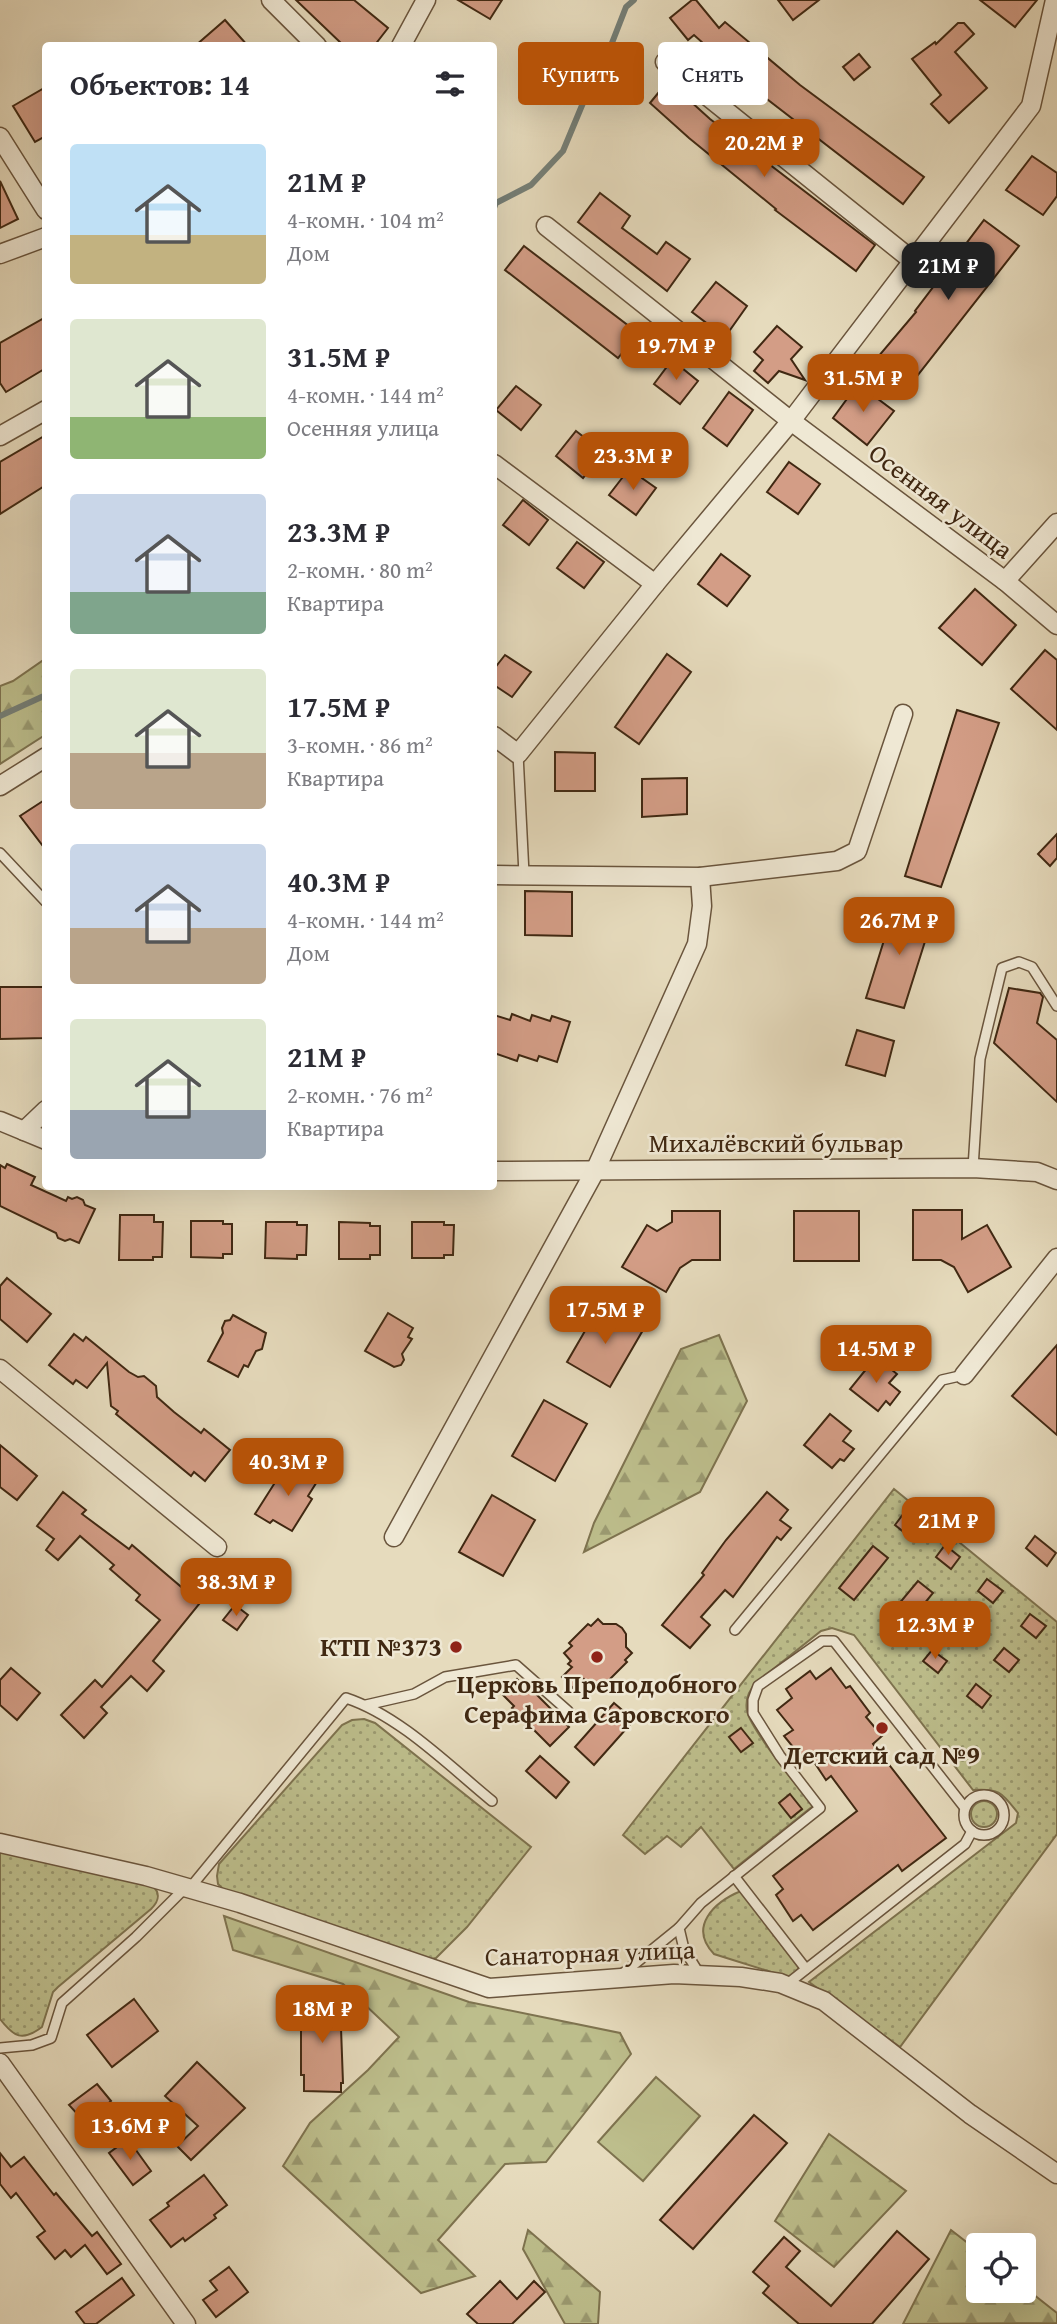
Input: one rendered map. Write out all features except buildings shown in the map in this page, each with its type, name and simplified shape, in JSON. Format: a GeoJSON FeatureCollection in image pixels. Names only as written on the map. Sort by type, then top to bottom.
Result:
{"type":"FeatureCollection","features":[{"type":"Feature","properties":{"kind":"street"},"geometry":{"type":"LineString","coordinates":[[271,0],[313,42]]}},
{"type":"Feature","properties":{"kind":"street"},"geometry":{"type":"LineString","coordinates":[[403,42],[426,0]]}},
{"type":"Feature","properties":{"kind":"street"},"geometry":{"type":"LineString","coordinates":[[497,738],[518,754],[791,421],[914,261],[1031,106],[1055,0]]}},
{"type":"Feature","properties":{"kind":"street"},"geometry":{"type":"LineString","coordinates":[[719,105],[914,261]]}},
{"type":"Feature","properties":{"kind":"street"},"geometry":{"type":"LineString","coordinates":[[0,137],[42,205]]}},
{"type":"Feature","properties":{"kind":"street","name":"Осенняя улица"},"geometry":{"type":"LineString","coordinates":[[546,226],[791,421],[1005,581],[1057,625]]}},
{"type":"Feature","properties":{"kind":"street"},"geometry":{"type":"LineString","coordinates":[[0,254],[42,238]]}},
{"type":"Feature","properties":{"kind":"street"},"geometry":{"type":"LineString","coordinates":[[0,436],[42,412]]}},
{"type":"Feature","properties":{"kind":"street"},"geometry":{"type":"LineString","coordinates":[[497,466],[655,584]]}},
{"type":"Feature","properties":{"kind":"street"},"geometry":{"type":"LineString","coordinates":[[1005,581],[1057,523]]}},
{"type":"Feature","properties":{"kind":"street"},"geometry":{"type":"LineString","coordinates":[[497,875],[701,877],[837,861],[857,850],[903,714]]}},
{"type":"Feature","properties":{"kind":"street"},"geometry":{"type":"LineString","coordinates":[[0,786],[42,760]]}},
{"type":"Feature","properties":{"kind":"street"},"geometry":{"type":"LineString","coordinates":[[394,1537],[595,1171],[697,944],[702,906],[701,877]]}},
{"type":"Feature","properties":{"kind":"street"},"geometry":{"type":"LineString","coordinates":[[24,1131],[42,1114]]}},
{"type":"Feature","properties":{"kind":"street"},"geometry":{"type":"LineString","coordinates":[[0,1121],[42,1138]]}},
{"type":"Feature","properties":{"kind":"street","name":"Михалёвский бульвар"},"geometry":{"type":"LineString","coordinates":[[497,1171],[972,1168],[1037,1172],[1057,1180]]}},
{"type":"Feature","properties":{"kind":"street"},"geometry":{"type":"LineString","coordinates":[[964,1375],[1057,1258]]}},
{"type":"Feature","properties":{"kind":"street"},"geometry":{"type":"LineString","coordinates":[[0,1369],[217,1547]]}},
{"type":"Feature","properties":{"kind":"street","name":"Санаторная улица"},"geometry":{"type":"LineString","coordinates":[[0,1843],[146,1875],[240,1903],[489,1988],[674,1974],[741,1976],[786,1985],[824,2001],[971,2114],[1057,2174]]}},
{"type":"Feature","properties":{"kind":"street"},"geometry":{"type":"LineString","coordinates":[[0,2063],[186,2324]]}},
{"type":"Feature","properties":{"kind":"lane"},"geometry":{"type":"LineString","coordinates":[[518,754],[524,874]]}},
{"type":"Feature","properties":{"kind":"lane"},"geometry":{"type":"LineString","coordinates":[[0,853],[42,898]]}},
{"type":"Feature","properties":{"kind":"lane"},"geometry":{"type":"LineString","coordinates":[[972,1168],[980,1059],[1002,968],[1019,962],[1032,967],[1057,1006]]}},
{"type":"Feature","properties":{"kind":"lane"},"geometry":{"type":"LineString","coordinates":[[734,1630],[943,1380],[964,1375]]}},
{"type":"Feature","properties":{"kind":"lane"},"geometry":{"type":"LineString","coordinates":[[615,1979],[679,1928],[701,1903],[820,1808],[780,1756],[754,1713],[753,1700],[758,1686],[822,1641],[834,1641],[965,1808]]}},
{"type":"Feature","properties":{"kind":"lane"},"geometry":{"type":"LineString","coordinates":[[366,1705],[414,1694],[445,1677],[516,1665],[568,1711]]}},
{"type":"Feature","properties":{"kind":"lane"},"geometry":{"type":"LineString","coordinates":[[0,2048],[32,2045],[51,2038],[62,2003],[194,1883],[346,1698],[366,1705],[390,1719],[492,1801]]}},
{"type":"Feature","properties":{"kind":"lane"},"geometry":{"type":"LineString","coordinates":[[987,1794],[999,1801],[1003,1807],[1004,1821],[996,1832],[984,1835],[971,1831],[964,1821],[965,1808],[973,1797],[987,1794]]}},
{"type":"Feature","properties":{"kind":"lane"},"geometry":{"type":"LineString","coordinates":[[786,1985],[965,1844],[971,1831]]}},
{"type":"Feature","properties":{"kind":"lane"},"geometry":{"type":"LineString","coordinates":[[734,1876],[806,1969]]}},
{"type":"Feature","properties":{"kind":"lane"},"geometry":{"type":"LineString","coordinates":[[679,1928],[684,1949],[700,1975]]}},
{"type":"Feature","properties":{"kind":"green space"},"geometry":{"type":"Polygon","coordinates":[[[42,661],[42,737],[0,764],[0,686],[13,681],[42,661]]]}},
{"type":"Feature","properties":{"kind":"green space"},"geometry":{"type":"Polygon","coordinates":[[[719,1335],[747,1401],[700,1492],[584,1552],[594,1523],[681,1349],[719,1335]]]}},
{"type":"Feature","properties":{"kind":"green space"},"geometry":{"type":"Polygon","coordinates":[[[894,1489],[1057,1622],[1057,1834],[900,2047],[809,1982],[1016,1823],[1018,1813],[1000,1793],[973,1790],[854,1635],[832,1628],[821,1631],[757,1682],[747,1699],[750,1720],[813,1806],[734,1869],[701,1827],[681,1847],[667,1836],[645,1854],[623,1835],[894,1489]]]}},
{"type":"Feature","properties":{"kind":"green space"},"geometry":{"type":"Polygon","coordinates":[[[364,1719],[375,1723],[531,1847],[467,1927],[436,1958],[431,1959],[223,1889],[218,1884],[219,1864],[342,1725],[352,1720],[364,1719]]]}},
{"type":"Feature","properties":{"kind":"green space"},"geometry":{"type":"Polygon","coordinates":[[[984,1801],[993,1805],[997,1814],[993,1823],[984,1827],[975,1823],[971,1814],[975,1805],[984,1801]]]}},
{"type":"Feature","properties":{"kind":"green space"},"geometry":{"type":"Polygon","coordinates":[[[0,1849],[154,1887],[158,1896],[151,1909],[53,1992],[42,2027],[24,2036],[14,2033],[0,2019],[0,1849]]]}},
{"type":"Feature","properties":{"kind":"green space"},"geometry":{"type":"Polygon","coordinates":[[[741,1891],[799,1968],[790,1978],[714,1954],[707,1944],[703,1934],[708,1916],[722,1902],[741,1891]]]}},
{"type":"Feature","properties":{"kind":"green space"},"geometry":{"type":"Polygon","coordinates":[[[224,1916],[469,2002],[620,2033],[631,2054],[546,2162],[505,2164],[438,2240],[475,2276],[421,2293],[283,2166],[310,2123],[368,2070],[399,2037],[343,1984],[233,1950],[224,1916]]]}},
{"type":"Feature","properties":{"kind":"green space"},"geometry":{"type":"Polygon","coordinates":[[[656,2077],[700,2116],[643,2181],[598,2142],[656,2077]]]}},
{"type":"Feature","properties":{"kind":"green space"},"geometry":{"type":"Polygon","coordinates":[[[829,2134],[906,2191],[834,2267],[775,2221],[829,2134]]]}},
{"type":"Feature","properties":{"kind":"green space"},"geometry":{"type":"Polygon","coordinates":[[[528,2230],[600,2292],[598,2324],[565,2324],[523,2249],[528,2230]]]}},
{"type":"Feature","properties":{"kind":"green space"},"geometry":{"type":"Polygon","coordinates":[[[951,2230],[966,2242],[966,2303],[1036,2303],[1036,2296],[1057,2313],[1057,2323],[903,2324],[951,2230]]]}},
{"type":"Feature","properties":{"kind":"waterway"},"geometry":{"type":"LineString","coordinates":[[497,202],[531,185],[563,151],[626,7],[634,0]]}},
{"type":"Feature","properties":{"kind":"waterway"},"geometry":{"type":"LineString","coordinates":[[0,716],[42,697]]}},
{"type":"Feature","properties":{"kind":"place","name":"КТП №373"},"geometry":{"type":"Point","coordinates":[456,1647]}},
{"type":"Feature","properties":{"kind":"place","name":"Церковь Преподобного Серафима Саровского"},"geometry":{"type":"Point","coordinates":[597,1657]}},
{"type":"Feature","properties":{"kind":"place","name":"Детский сад №9"},"geometry":{"type":"Point","coordinates":[882,1728]}}]}
